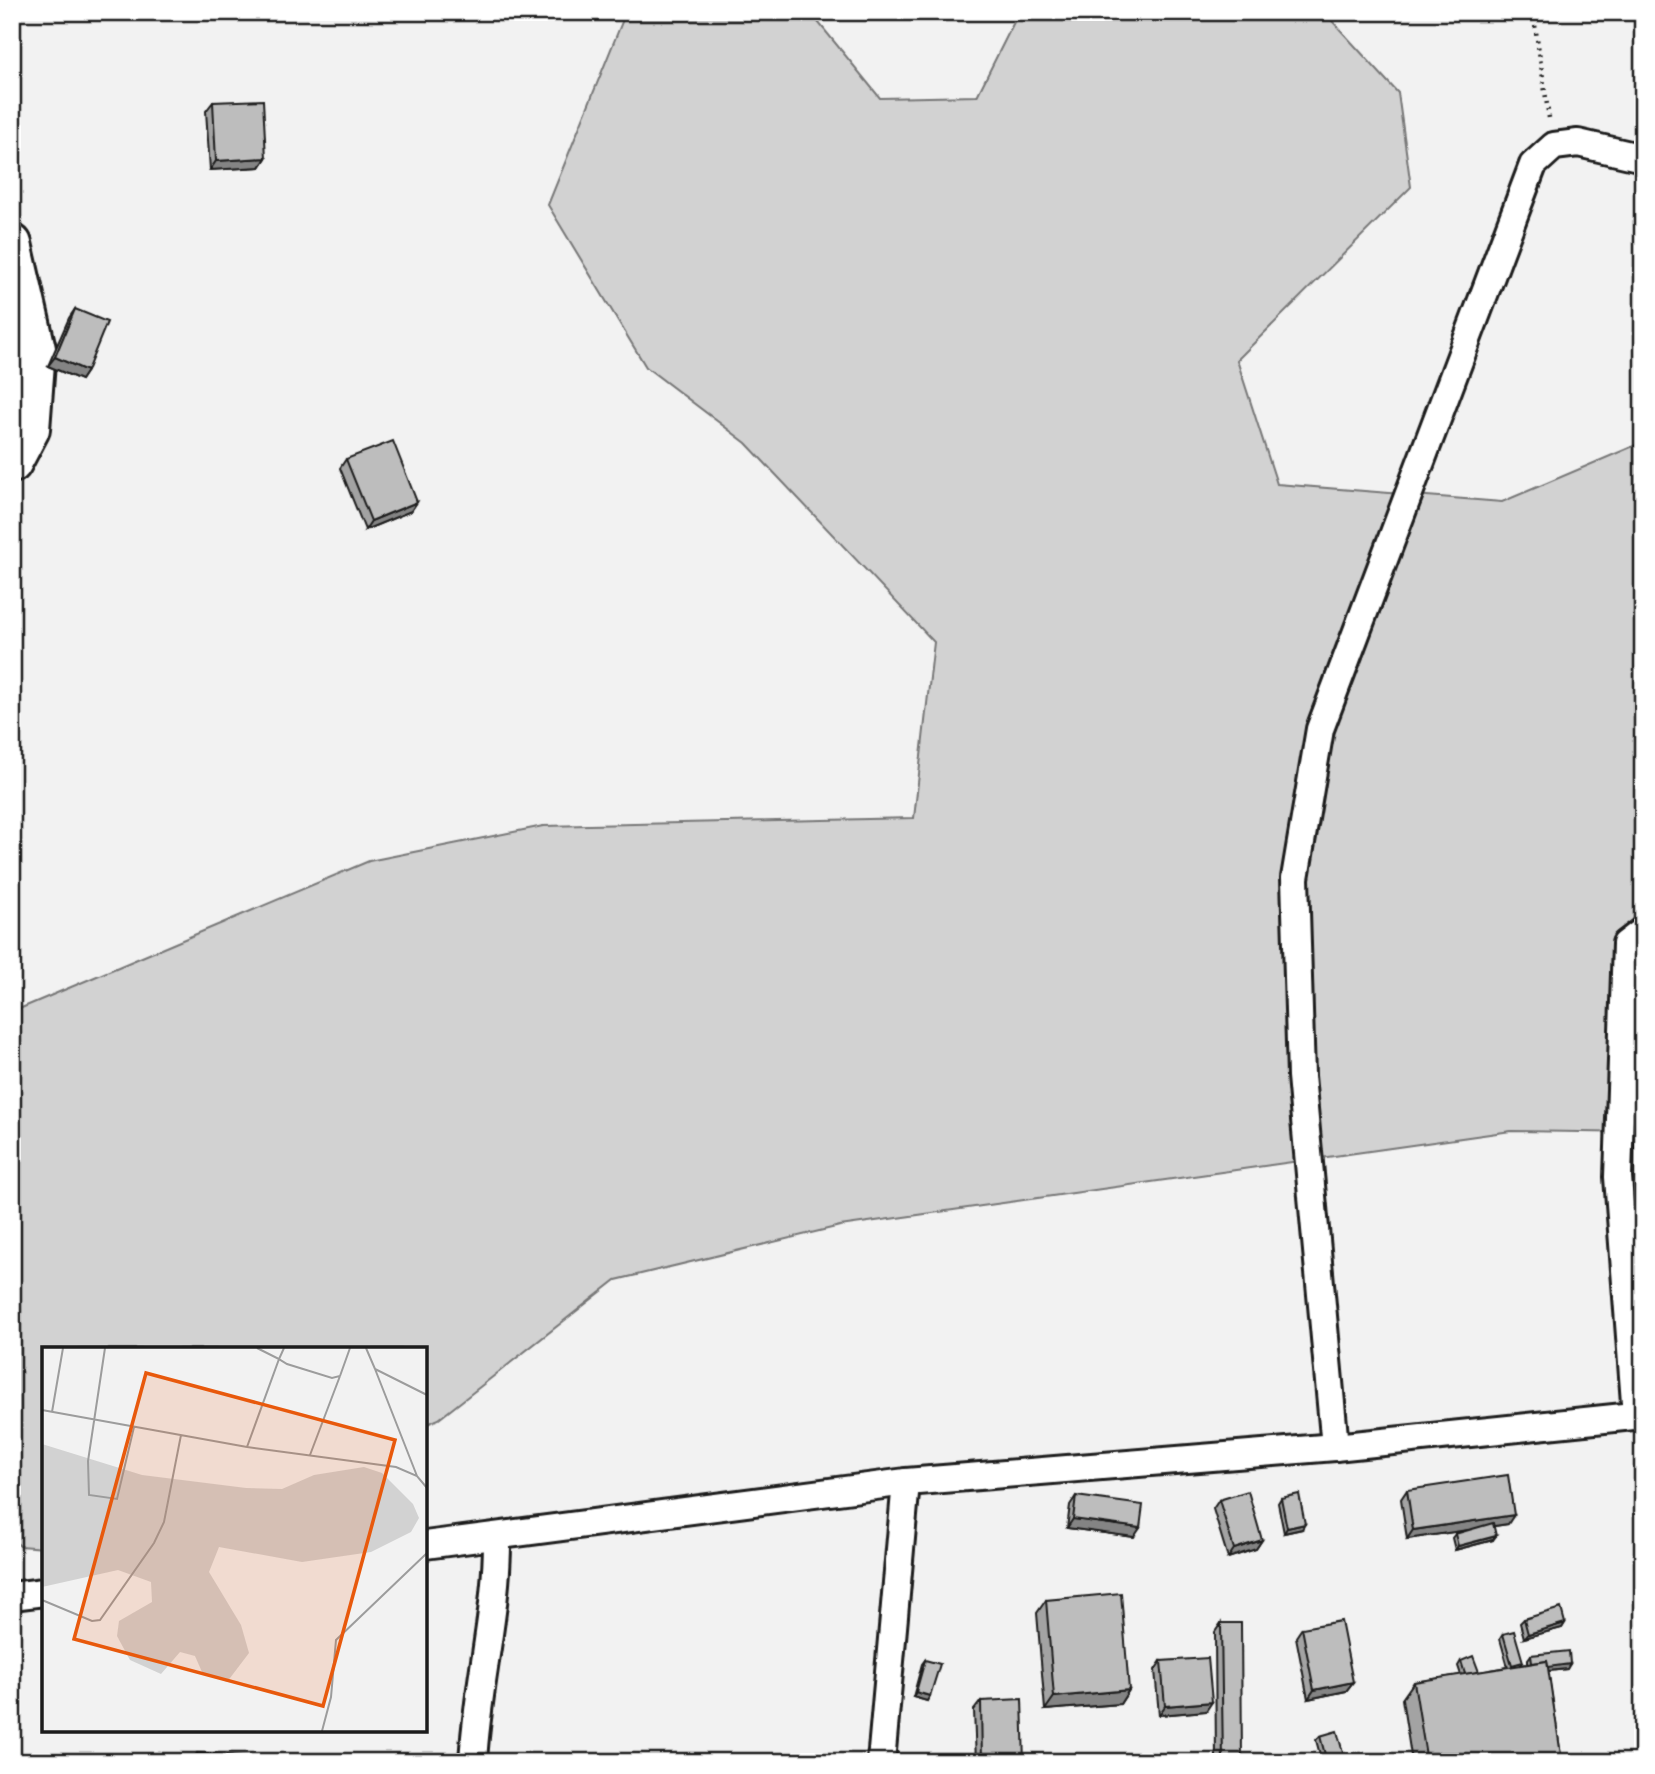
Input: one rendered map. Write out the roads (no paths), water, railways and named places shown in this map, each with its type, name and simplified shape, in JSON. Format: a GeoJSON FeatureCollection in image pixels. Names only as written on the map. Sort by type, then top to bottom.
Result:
{"type":"FeatureCollection","features":[{"type":"Feature","properties":{"kind":"main road"},"geometry":{"type":"LineString","coordinates":[[12,244],[36,349],[30,429],[12,463]]}},
{"type":"Feature","properties":{"kind":"street"},"geometry":{"type":"LineString","coordinates":[[1335,1447],[1301,1076],[1294,878],[1320,729],[1532,165],[1554,146],[1578,143],[1643,159]]}},
{"type":"Feature","properties":{"kind":"street"},"geometry":{"type":"LineString","coordinates":[[427,1545],[906,1482],[1335,1447],[1640,1416],[1618,1177],[1626,944],[1643,931]]}},
{"type":"Feature","properties":{"kind":"street"},"geometry":{"type":"LineString","coordinates":[[881,1762],[906,1482]]}},
{"type":"Feature","properties":{"kind":"street"},"geometry":{"type":"LineString","coordinates":[[472,1762],[497,1567],[497,1536]]}},
{"type":"Feature","properties":{"kind":"street"},"geometry":{"type":"LineString","coordinates":[[12,1596],[42,1592]]}}]}
